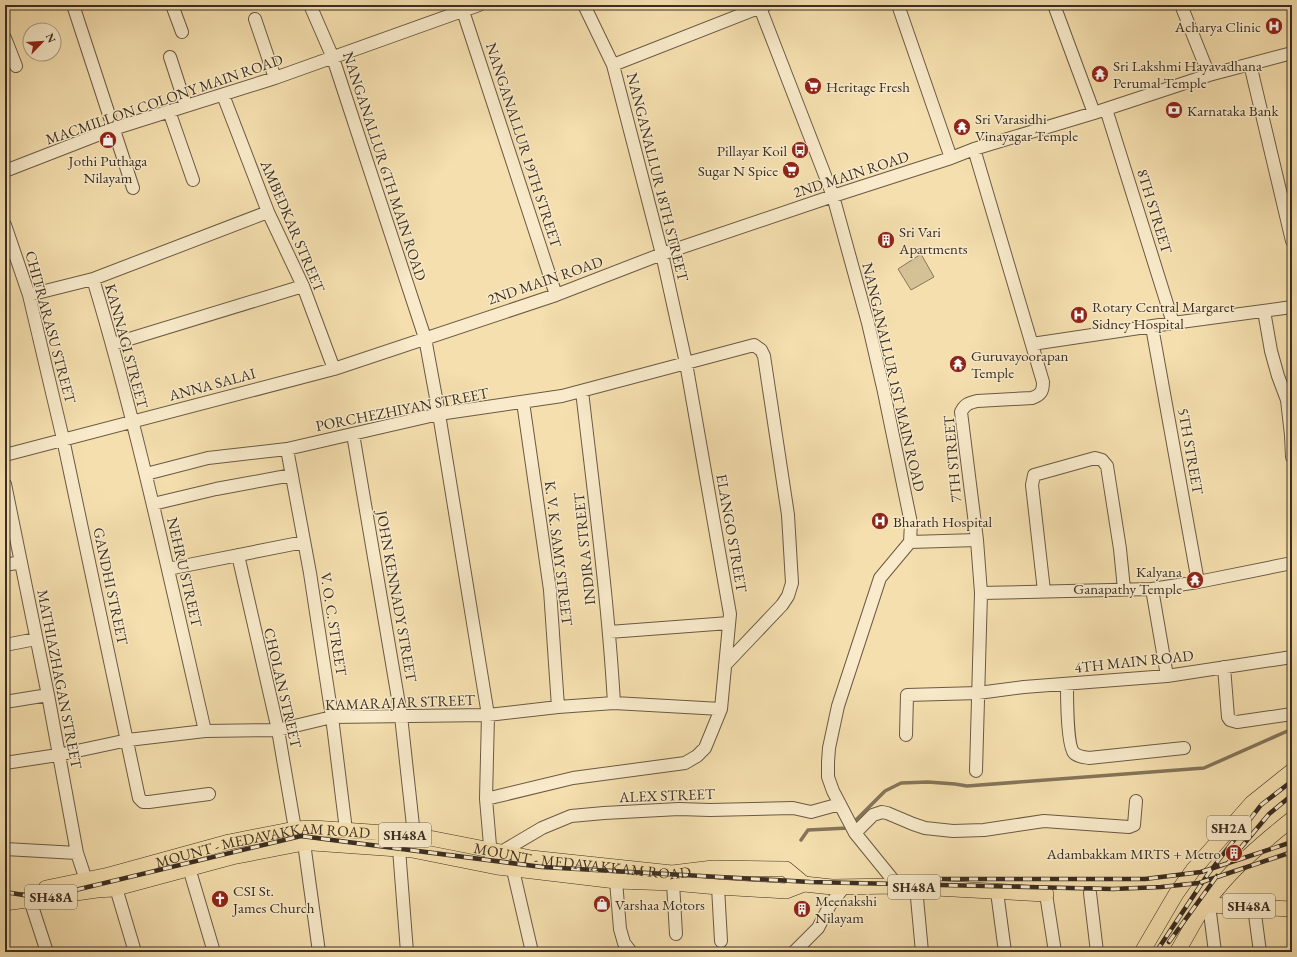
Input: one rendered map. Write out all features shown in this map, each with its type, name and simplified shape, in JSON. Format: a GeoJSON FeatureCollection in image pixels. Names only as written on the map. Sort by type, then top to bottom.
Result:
{"type":"FeatureCollection","features":[{"type":"Feature","properties":{"kind":"main road","name":"SH2A"},"geometry":{"type":"LineString","coordinates":[[1142,952],[1176,894],[1193,870],[1252,803],[1292,771]]}},
{"type":"Feature","properties":{"kind":"main road","name":"SH2A"},"geometry":{"type":"LineString","coordinates":[[1177,952],[1208,904],[1230,876],[1253,852],[1292,819]]}},
{"type":"Feature","properties":{"kind":"main road","name":"MOUNT - MEDAVAKKAM ROAD"},"geometry":{"type":"LineString","coordinates":[[5,893],[28,892],[109,875],[229,842],[295,828],[414,835],[497,850],[531,858],[672,873],[713,868],[786,869],[804,884]]}},
{"type":"Feature","properties":{"kind":"main road","name":"MOUNT - MEDAVAKKAM ROAD"},"geometry":{"type":"LineString","coordinates":[[5,903],[116,888],[232,857],[304,843],[399,848],[513,870],[616,881],[673,883],[786,891],[804,884],[838,886],[898,886],[1046,894]]}},
{"type":"Feature","properties":{"kind":"main road","name":"SH48A"},"geometry":{"type":"LineString","coordinates":[[1208,904],[1292,909]]}},
{"type":"Feature","properties":{"kind":"street"},"geometry":{"type":"LineString","coordinates":[[73,5],[133,188]]}},
{"type":"Feature","properties":{"kind":"street"},"geometry":{"type":"LineString","coordinates":[[172,5],[182,32]]}},
{"type":"Feature","properties":{"kind":"street","name":"NANGANALLUR 6TH MAIN ROAD"},"geometry":{"type":"LineString","coordinates":[[310,5],[333,58],[425,338],[439,414],[488,715],[486,799],[497,850],[492,866]]}},
{"type":"Feature","properties":{"kind":"street","name":"MACMILLON COLONY MAIN ROAD"},"geometry":{"type":"LineString","coordinates":[[5,171],[114,129],[275,78],[333,58],[463,8],[479,5]]}},
{"type":"Feature","properties":{"kind":"street","name":"NANGANALLUR 18TH STREET"},"geometry":{"type":"LineString","coordinates":[[584,5],[613,65],[662,254],[686,363]]}},
{"type":"Feature","properties":{"kind":"street"},"geometry":{"type":"LineString","coordinates":[[898,5],[951,158]]}},
{"type":"Feature","properties":{"kind":"street"},"geometry":{"type":"LineString","coordinates":[[1054,5],[1094,113]]}},
{"type":"Feature","properties":{"kind":"street"},"geometry":{"type":"LineString","coordinates":[[1181,5],[1208,74]]}},
{"type":"Feature","properties":{"kind":"street"},"geometry":{"type":"LineString","coordinates":[[613,65],[762,6]]}},
{"type":"Feature","properties":{"kind":"street","name":"NANGANALLUR 1ST MAIN ROAD"},"geometry":{"type":"LineString","coordinates":[[762,6],[833,196],[868,323],[884,392],[911,523],[910,542]]}},
{"type":"Feature","properties":{"kind":"street","name":"NANGANALLUR 19TH STREET"},"geometry":{"type":"LineString","coordinates":[[463,8],[556,295]]}},
{"type":"Feature","properties":{"kind":"street"},"geometry":{"type":"LineString","coordinates":[[255,19],[275,78]]}},
{"type":"Feature","properties":{"kind":"street"},"geometry":{"type":"LineString","coordinates":[[5,38],[16,66]]}},
{"type":"Feature","properties":{"kind":"street","name":"2ND MAIN ROAD"},"geometry":{"type":"LineString","coordinates":[[425,338],[556,295],[662,254],[974,149],[1094,113],[1208,74],[1292,54]]}},
{"type":"Feature","properties":{"kind":"street"},"geometry":{"type":"LineString","coordinates":[[170,57],[186,106]]}},
{"type":"Feature","properties":{"kind":"street"},"geometry":{"type":"LineString","coordinates":[[1250,64],[1292,241]]}},
{"type":"Feature","properties":{"kind":"street","name":"AMBEDKAR STREET"},"geometry":{"type":"LineString","coordinates":[[223,95],[268,212],[303,286],[334,369]]}},
{"type":"Feature","properties":{"kind":"street","name":"8TH STREET"},"geometry":{"type":"LineString","coordinates":[[1106,108],[1173,323]]}},
{"type":"Feature","properties":{"kind":"street"},"geometry":{"type":"LineString","coordinates":[[168,112],[192,180]]}},
{"type":"Feature","properties":{"kind":"street","name":"7TH STREET"},"geometry":{"type":"LineString","coordinates":[[974,149],[1043,382],[1043,389],[1039,394],[1032,398],[970,402],[964,405],[961,412],[982,593],[976,770]]}},
{"type":"Feature","properties":{"kind":"street"},"geometry":{"type":"LineString","coordinates":[[28,295],[92,279],[268,212]]}},
{"type":"Feature","properties":{"kind":"street","name":"CHITRARASU STREET"},"geometry":{"type":"LineString","coordinates":[[5,225],[28,295],[63,439]]}},
{"type":"Feature","properties":{"kind":"street","name":"KANNAGI STREET"},"geometry":{"type":"LineString","coordinates":[[92,279],[113,344],[131,421]]}},
{"type":"Feature","properties":{"kind":"street"},"geometry":{"type":"LineString","coordinates":[[113,344],[303,286]]}},
{"type":"Feature","properties":{"kind":"street"},"geometry":{"type":"LineString","coordinates":[[1032,344],[1292,307]]}},
{"type":"Feature","properties":{"kind":"street"},"geometry":{"type":"LineString","coordinates":[[1264,311],[1271,351],[1287,400],[1292,457]]}},
{"type":"Feature","properties":{"kind":"street","name":"5TH STREET"},"geometry":{"type":"LineString","coordinates":[[1152,327],[1198,582]]}},
{"type":"Feature","properties":{"kind":"street","name":"ANNA SALAI"},"geometry":{"type":"LineString","coordinates":[[5,455],[334,369],[425,338]]}},
{"type":"Feature","properties":{"kind":"street","name":"PORCHEZHIYAN STREET"},"geometry":{"type":"LineString","coordinates":[[146,474],[208,458],[287,449],[439,414],[562,396],[754,345],[761,350],[764,356],[788,515],[792,583],[788,596],[782,605],[725,665]]}},
{"type":"Feature","properties":{"kind":"street","name":"ELANGO STREET"},"geometry":{"type":"LineString","coordinates":[[486,799],[573,778],[685,763],[697,756],[705,748],[721,709],[730,614],[686,363]]}},
{"type":"Feature","properties":{"kind":"street","name":"INDIRA STREET"},"geometry":{"type":"LineString","coordinates":[[582,391],[601,552],[614,703]]}},
{"type":"Feature","properties":{"kind":"street","name":"K. V. K. SAMY STREET"},"geometry":{"type":"LineString","coordinates":[[523,402],[550,590],[558,707]]}},
{"type":"Feature","properties":{"kind":"street","name":"NEHRU STREET"},"geometry":{"type":"LineString","coordinates":[[131,421],[146,474],[205,731]]}},
{"type":"Feature","properties":{"kind":"street","name":"JOHN KENNADY STREET"},"geometry":{"type":"LineString","coordinates":[[353,434],[401,716],[414,835]]}},
{"type":"Feature","properties":{"kind":"street","name":"GANDHI STREET"},"geometry":{"type":"LineString","coordinates":[[63,439],[128,740],[139,798],[143,802],[149,802],[209,794]]}},
{"type":"Feature","properties":{"kind":"street","name":"V. O. C. STREET"},"geometry":{"type":"LineString","coordinates":[[287,449],[304,542],[332,717],[346,830]]}},
{"type":"Feature","properties":{"kind":"street"},"geometry":{"type":"LineString","coordinates":[[1044,591],[1032,485],[1034,475],[1095,458],[1102,460],[1107,466],[1120,549],[1124,589]]}},
{"type":"Feature","properties":{"kind":"street"},"geometry":{"type":"LineString","coordinates":[[153,504],[216,489],[292,475]]}},
{"type":"Feature","properties":{"kind":"street","name":"MATHIAZHAGAN STREET"},"geometry":{"type":"LineString","coordinates":[[5,484],[48,695],[77,853],[86,880]]}},
{"type":"Feature","properties":{"kind":"street"},"geometry":{"type":"LineString","coordinates":[[898,886],[852,827],[833,791],[828,777],[829,748],[838,706],[880,578],[910,542],[977,540]]}},
{"type":"Feature","properties":{"kind":"street"},"geometry":{"type":"LineString","coordinates":[[168,570],[304,542]]}},
{"type":"Feature","properties":{"kind":"street","name":"CHOLAN STREET"},"geometry":{"type":"LineString","coordinates":[[238,555],[278,730],[295,828]]}},
{"type":"Feature","properties":{"kind":"street"},"geometry":{"type":"LineString","coordinates":[[5,565],[21,562]]}},
{"type":"Feature","properties":{"kind":"street"},"geometry":{"type":"LineString","coordinates":[[982,593],[1152,589],[1198,582],[1292,563]]}},
{"type":"Feature","properties":{"kind":"street"},"geometry":{"type":"LineString","coordinates":[[1152,589],[1167,676]]}},
{"type":"Feature","properties":{"kind":"street"},"geometry":{"type":"LineString","coordinates":[[609,632],[729,623]]}},
{"type":"Feature","properties":{"kind":"street"},"geometry":{"type":"LineString","coordinates":[[5,644],[36,640]]}},
{"type":"Feature","properties":{"kind":"street","name":"4TH MAIN ROAD"},"geometry":{"type":"LineString","coordinates":[[906,735],[907,695],[978,693],[1024,687],[1167,676],[1292,657]]}},
{"type":"Feature","properties":{"kind":"street"},"geometry":{"type":"LineString","coordinates":[[1224,667],[1228,717],[1230,720],[1237,722],[1292,714]]}},
{"type":"Feature","properties":{"kind":"street"},"geometry":{"type":"LineString","coordinates":[[1067,684],[1070,744],[1074,754],[1089,758],[1184,748]]}},
{"type":"Feature","properties":{"kind":"street"},"geometry":{"type":"LineString","coordinates":[[5,702],[48,695]]}},
{"type":"Feature","properties":{"kind":"street","name":"KAMARAJAR STREET"},"geometry":{"type":"LineString","coordinates":[[5,763],[58,755],[128,740],[205,731],[278,730],[332,717],[488,715],[558,707],[614,703],[721,709]]}},
{"type":"Feature","properties":{"kind":"street"},"geometry":{"type":"LineString","coordinates":[[852,827],[873,815],[882,812],[925,828],[953,831],[984,830],[1044,821],[1129,827],[1134,825],[1136,801]]}},
{"type":"Feature","properties":{"kind":"street","name":"ALEX STREET"},"geometry":{"type":"LineString","coordinates":[[497,850],[542,828],[571,816],[678,809],[710,810],[793,808],[811,812],[840,804]]}},
{"type":"Feature","properties":{"kind":"street"},"geometry":{"type":"LineString","coordinates":[[304,843],[319,952]]}},
{"type":"Feature","properties":{"kind":"street"},"geometry":{"type":"LineString","coordinates":[[399,848],[407,952]]}},
{"type":"Feature","properties":{"kind":"street"},"geometry":{"type":"LineString","coordinates":[[5,849],[77,853]]}},
{"type":"Feature","properties":{"kind":"street"},"geometry":{"type":"LineString","coordinates":[[189,868],[214,952]]}},
{"type":"Feature","properties":{"kind":"street"},"geometry":{"type":"LineString","coordinates":[[513,870],[532,952]]}},
{"type":"Feature","properties":{"kind":"street"},"geometry":{"type":"LineString","coordinates":[[86,880],[97,890]]}},
{"type":"Feature","properties":{"kind":"street"},"geometry":{"type":"LineString","coordinates":[[616,881],[620,928],[624,943],[631,952]]}},
{"type":"Feature","properties":{"kind":"street"},"geometry":{"type":"LineString","coordinates":[[673,883],[676,934]]}},
{"type":"Feature","properties":{"kind":"street"},"geometry":{"type":"LineString","coordinates":[[794,952],[818,928],[838,886]]}},
{"type":"Feature","properties":{"kind":"street"},"geometry":{"type":"LineString","coordinates":[[718,887],[721,941]]}},
{"type":"Feature","properties":{"kind":"street"},"geometry":{"type":"LineString","coordinates":[[916,887],[922,952]]}},
{"type":"Feature","properties":{"kind":"street"},"geometry":{"type":"LineString","coordinates":[[116,888],[135,952]]}},
{"type":"Feature","properties":{"kind":"street"},"geometry":{"type":"LineString","coordinates":[[997,892],[1005,952]]}},
{"type":"Feature","properties":{"kind":"street"},"geometry":{"type":"LineString","coordinates":[[1090,893],[1097,952]]}},
{"type":"Feature","properties":{"kind":"street"},"geometry":{"type":"LineString","coordinates":[[1046,894],[1055,952]]}},
{"type":"Feature","properties":{"kind":"street"},"geometry":{"type":"LineString","coordinates":[[30,900],[47,952]]}},
{"type":"Feature","properties":{"kind":"street"},"geometry":{"type":"LineString","coordinates":[[1208,904],[1215,952]]}},
{"type":"Feature","properties":{"kind":"street"},"geometry":{"type":"LineString","coordinates":[[1254,906],[1260,952]]}},
{"type":"Feature","properties":{"kind":"shaded area"},"geometry":{"type":"Polygon","coordinates":[[[921,254],[934,277],[911,290],[898,269],[921,254]]]}},
{"type":"Feature","properties":{"kind":"waterway"},"geometry":{"type":"LineString","coordinates":[[801,840],[808,830],[848,828],[885,791],[901,783],[928,782],[967,786],[1204,768],[1292,729]]}},
{"type":"Feature","properties":{"kind":"railway"},"geometry":{"type":"LineString","coordinates":[[1156,952],[1208,874],[1261,805],[1292,781]]}},
{"type":"Feature","properties":{"kind":"railway"},"geometry":{"type":"LineString","coordinates":[[1228,863],[1269,814],[1292,795]]}},
{"type":"Feature","properties":{"kind":"railway"},"geometry":{"type":"LineString","coordinates":[[5,892],[42,898],[301,836],[542,867],[810,882],[1113,889],[1161,887],[1199,883],[1292,852]]}},
{"type":"Feature","properties":{"kind":"railway"},"geometry":{"type":"LineString","coordinates":[[933,879],[1145,879],[1201,872],[1292,842]]}},
{"type":"Feature","properties":{"kind":"railway"},"geometry":{"type":"LineString","coordinates":[[1169,942],[1217,876]]}},
{"type":"Feature","properties":{"kind":"place","name":"Acharya Clinic"},"geometry":{"type":"Point","coordinates":[1274,26]}},
{"type":"Feature","properties":{"kind":"place","name":"Sri Lakshmi Hayavadhana Perumal Temple"},"geometry":{"type":"Point","coordinates":[1100,74]}},
{"type":"Feature","properties":{"kind":"place","name":"Heritage Fresh"},"geometry":{"type":"Point","coordinates":[813,86]}},
{"type":"Feature","properties":{"kind":"place","name":"Karnataka Bank"},"geometry":{"type":"Point","coordinates":[1174,110]}},
{"type":"Feature","properties":{"kind":"place","name":"Sri Varasidhi Vinayagar Temple"},"geometry":{"type":"Point","coordinates":[962,127]}},
{"type":"Feature","properties":{"kind":"place","name":"Jothi Puthaga Nilayam"},"geometry":{"type":"Point","coordinates":[108,140]}},
{"type":"Feature","properties":{"kind":"place","name":"Pillayar Koil"},"geometry":{"type":"Point","coordinates":[800,150]}},
{"type":"Feature","properties":{"kind":"place","name":"Sugar N Spice"},"geometry":{"type":"Point","coordinates":[791,170]}},
{"type":"Feature","properties":{"kind":"place","name":"Sri Vari Apartments"},"geometry":{"type":"Point","coordinates":[886,240]}},
{"type":"Feature","properties":{"kind":"place","name":"Rotary Central Margaret Sidney Hospital"},"geometry":{"type":"Point","coordinates":[1079,315]}},
{"type":"Feature","properties":{"kind":"place","name":"Guruvayoorapan Temple"},"geometry":{"type":"Point","coordinates":[958,364]}},
{"type":"Feature","properties":{"kind":"place","name":"Bharath Hospital"},"geometry":{"type":"Point","coordinates":[880,521]}},
{"type":"Feature","properties":{"kind":"place","name":"Kalyana Ganapathy Temple"},"geometry":{"type":"Point","coordinates":[1195,580]}},
{"type":"Feature","properties":{"kind":"place","name":"Adambakkam MRTS + Metro"},"geometry":{"type":"Point","coordinates":[1234,853]}},
{"type":"Feature","properties":{"kind":"place","name":"CSI St. James Church"},"geometry":{"type":"Point","coordinates":[220,899]}},
{"type":"Feature","properties":{"kind":"place","name":"Varshaa Motors"},"geometry":{"type":"Point","coordinates":[602,904]}},
{"type":"Feature","properties":{"kind":"place","name":"Meenakshi Nilayam"},"geometry":{"type":"Point","coordinates":[802,909]}}]}
